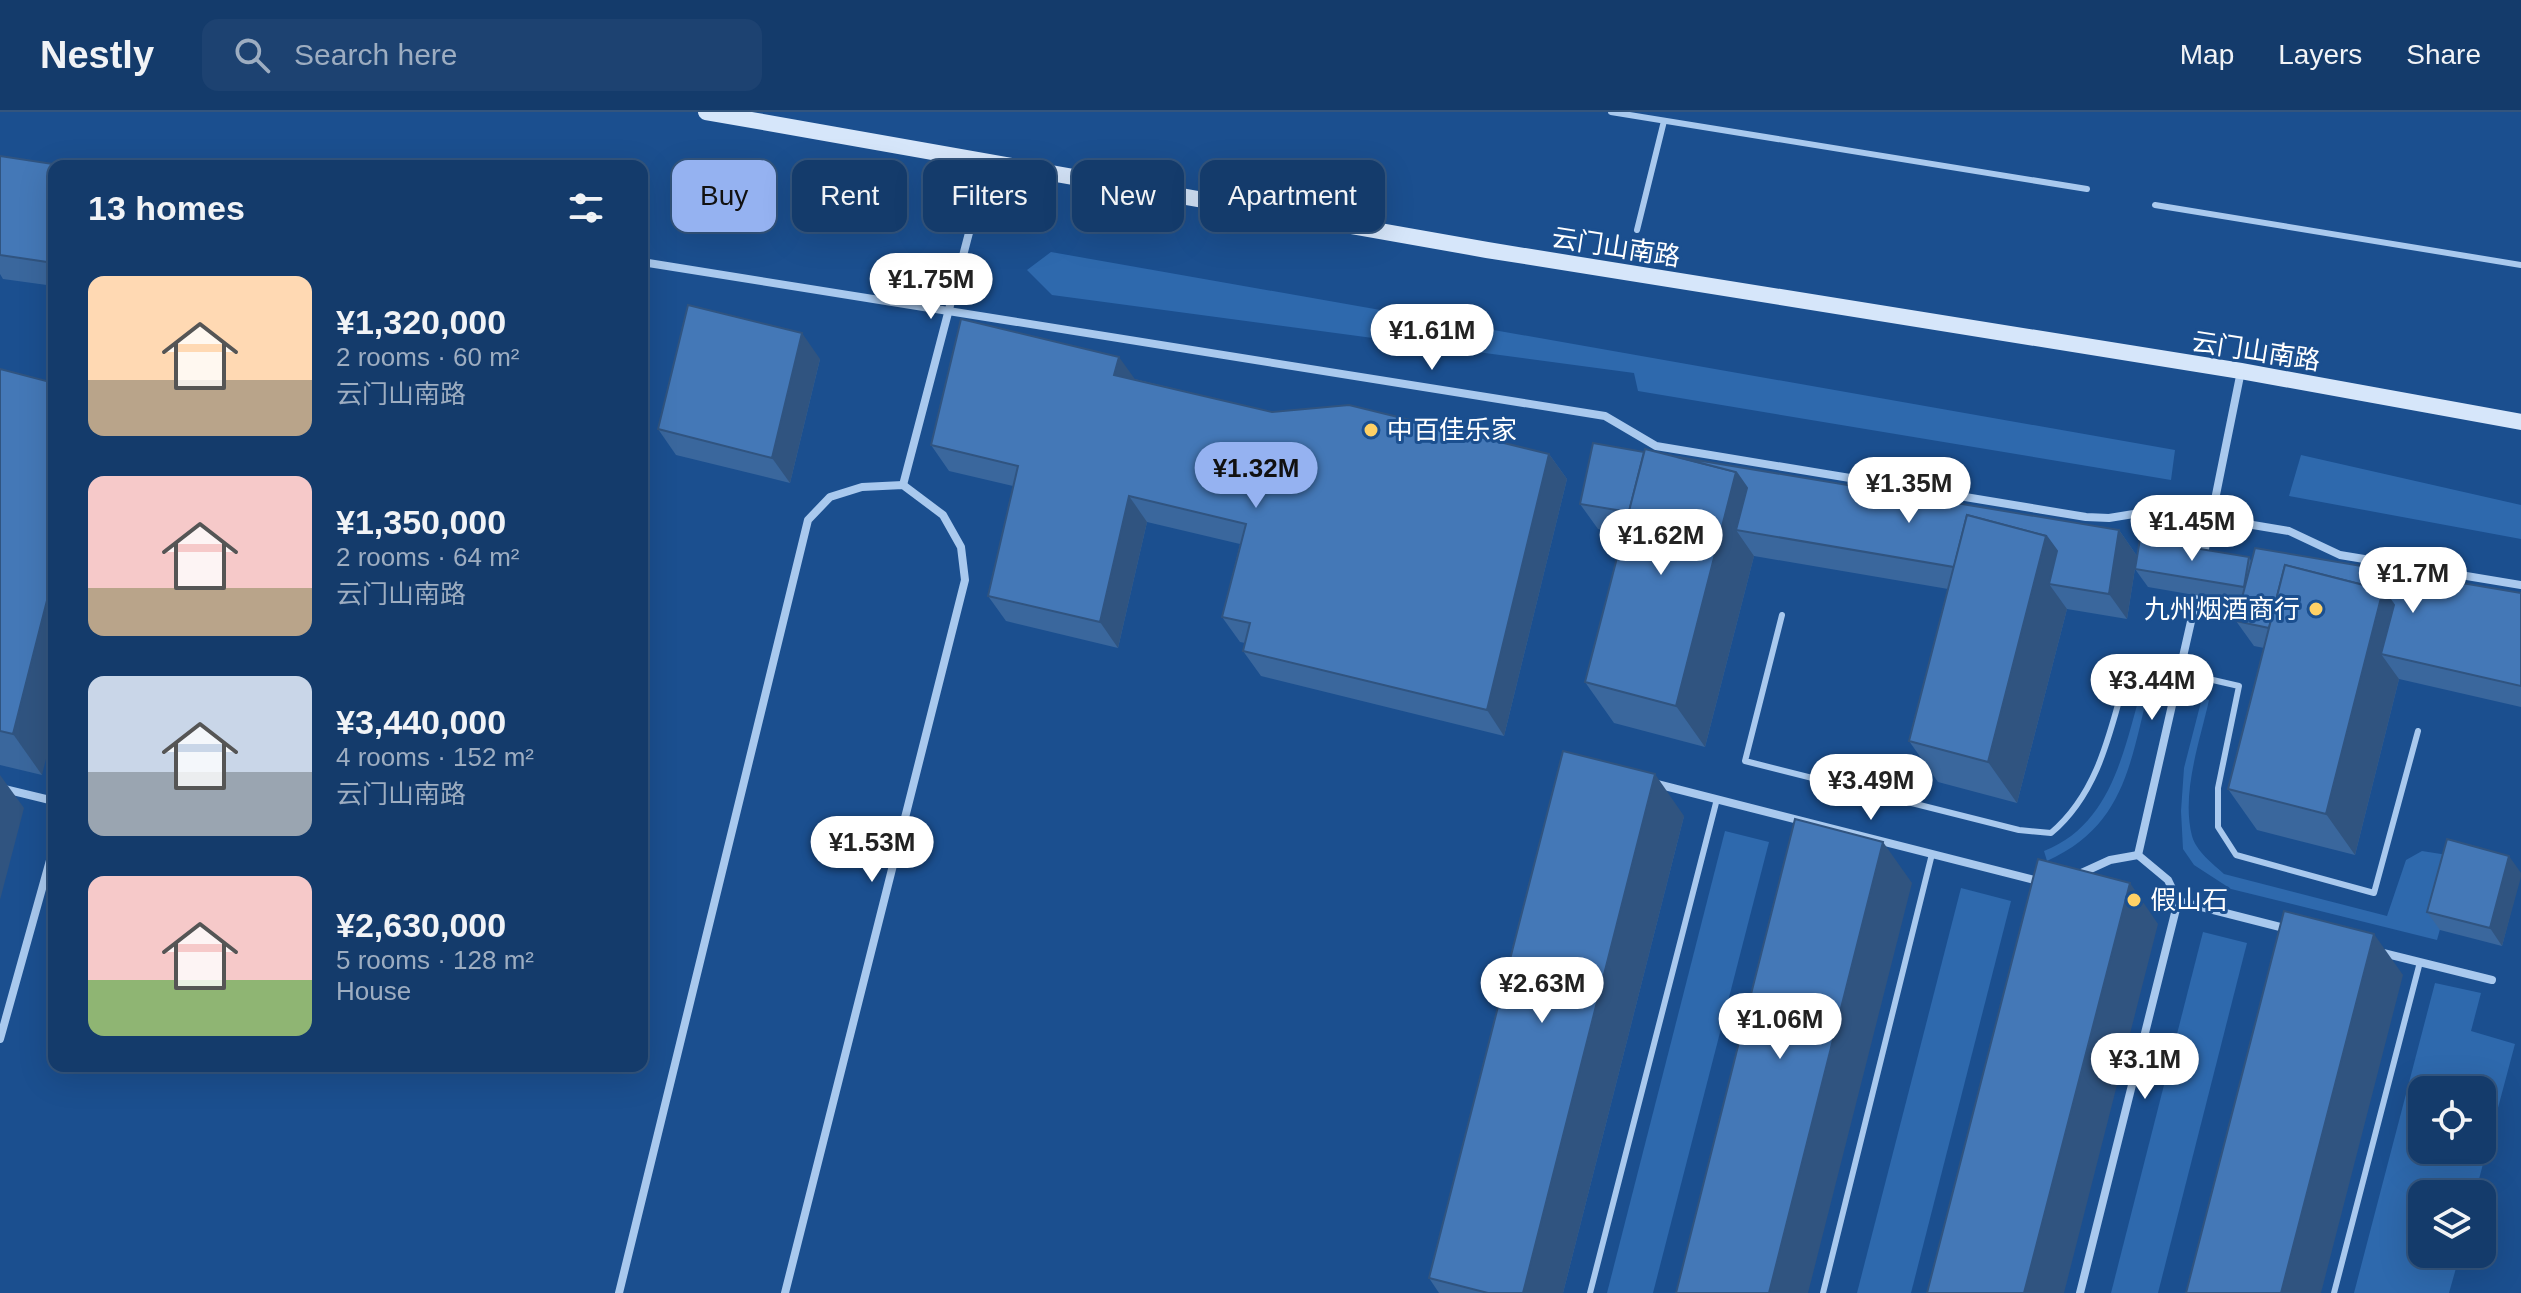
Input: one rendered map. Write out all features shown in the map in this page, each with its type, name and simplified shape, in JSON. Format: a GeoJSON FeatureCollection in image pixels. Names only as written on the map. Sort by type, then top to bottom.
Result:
{"type":"FeatureCollection","features":[{"type":"Feature","properties":{"kind":"main road","name":"云门山南路"},"geometry":{"type":"LineString","coordinates":[[706,112],[965,160]]}},
{"type":"Feature","properties":{"kind":"main road","name":"云门山南路"},"geometry":{"type":"LineString","coordinates":[[1056,176],[1518,256],[2241,371],[2521,422]]}},
{"type":"Feature","properties":{"kind":"street"},"geometry":{"type":"LineString","coordinates":[[903,485],[970,232]]}},
{"type":"Feature","properties":{"kind":"street"},"geometry":{"type":"LineString","coordinates":[[648,263],[1605,416],[1656,446],[2055,512],[2109,518],[2158,510],[2289,531],[2340,555],[2521,585]]}},
{"type":"Feature","properties":{"kind":"street"},"geometry":{"type":"LineString","coordinates":[[2201,565],[2241,371]]}},
{"type":"Feature","properties":{"kind":"street"},"geometry":{"type":"LineString","coordinates":[[619,1293],[808,520],[830,497],[862,487],[903,485],[943,515],[961,547],[965,580],[785,1293]]}},
{"type":"Feature","properties":{"kind":"street"},"geometry":{"type":"LineString","coordinates":[[2138,855],[2197,595]]}},
{"type":"Feature","properties":{"kind":"street"},"geometry":{"type":"LineString","coordinates":[[1645,780],[2036,882],[2050,881]]}},
{"type":"Feature","properties":{"kind":"street"},"geometry":{"type":"LineString","coordinates":[[0,788],[48,800]]}},
{"type":"Feature","properties":{"kind":"street"},"geometry":{"type":"LineString","coordinates":[[2064,881],[2110,860],[2138,855],[2168,880],[2178,901],[2080,1293]]}},
{"type":"Feature","properties":{"kind":"street"},"geometry":{"type":"LineString","coordinates":[[0,1039],[48,867]]}},
{"type":"Feature","properties":{"kind":"street"},"geometry":{"type":"LineString","coordinates":[[2033,893],[2036,882]]}},
{"type":"Feature","properties":{"kind":"street"},"geometry":{"type":"LineString","coordinates":[[2178,901],[2297,932]]}},
{"type":"Feature","properties":{"kind":"street"},"geometry":{"type":"LineString","coordinates":[[2374,950],[2492,980]]}},
{"type":"Feature","properties":{"kind":"lane"},"geometry":{"type":"LineString","coordinates":[[1611,112],[2087,189]]}},
{"type":"Feature","properties":{"kind":"lane"},"geometry":{"type":"LineString","coordinates":[[1637,230],[1664,121]]}},
{"type":"Feature","properties":{"kind":"lane"},"geometry":{"type":"LineString","coordinates":[[2155,205],[2521,265]]}},
{"type":"Feature","properties":{"kind":"lane"},"geometry":{"type":"LineString","coordinates":[[1782,615],[1745,761],[2019,830],[2051,833],[2074,814],[2099,766],[2130,661],[2239,686],[2218,788],[2218,827],[2236,855],[2374,893],[2418,731]]}},
{"type":"Feature","properties":{"kind":"lane"},"geometry":{"type":"LineString","coordinates":[[1590,1293],[1717,799]]}},
{"type":"Feature","properties":{"kind":"lane"},"geometry":{"type":"LineString","coordinates":[[1797,835],[1801,820]]}},
{"type":"Feature","properties":{"kind":"lane"},"geometry":{"type":"LineString","coordinates":[[1823,1293],[1932,854]]}},
{"type":"Feature","properties":{"kind":"lane"},"geometry":{"type":"LineString","coordinates":[[2278,943],[2282,928]]}},
{"type":"Feature","properties":{"kind":"lane"},"geometry":{"type":"LineString","coordinates":[[2334,1293],[2420,962]]}},
{"type":"Feature","properties":{"kind":"shaded area"},"geometry":{"type":"Polygon","coordinates":[[[1051,252],[2175,450],[2171,480],[1638,391],[1634,373],[1052,295],[1027,270],[1051,252]]]}},
{"type":"Feature","properties":{"kind":"shaded area"},"geometry":{"type":"Polygon","coordinates":[[[2301,455],[2521,505],[2521,539],[2289,496],[2301,455]]]}},
{"type":"Feature","properties":{"kind":"shaded area"},"geometry":{"type":"Polygon","coordinates":[[[2143,684],[2150,685],[2121,788],[2094,829],[2047,861],[2044,851],[2067,839],[2086,823],[2101,803],[2122,758],[2143,684]]]}},
{"type":"Feature","properties":{"kind":"shaded area"},"geometry":{"type":"Polygon","coordinates":[[[2202,698],[2209,700],[2193,767],[2189,819],[2192,836],[2205,857],[2224,874],[2387,916],[2406,860],[2422,851],[2460,857],[2437,940],[2231,889],[2194,865],[2183,849],[2181,811],[2184,768],[2202,698]]]}},
{"type":"Feature","properties":{"kind":"shaded area"},"geometry":{"type":"Polygon","coordinates":[[[1725,831],[1769,842],[1653,1293],[1607,1293],[1725,831]]]}},
{"type":"Feature","properties":{"kind":"shaded area"},"geometry":{"type":"Polygon","coordinates":[[[1961,888],[2011,901],[1911,1293],[1857,1293],[1961,888]]]}},
{"type":"Feature","properties":{"kind":"shaded area"},"geometry":{"type":"Polygon","coordinates":[[[2203,932],[2247,943],[2158,1293],[2111,1293],[2203,932]]]}},
{"type":"Feature","properties":{"kind":"shaded area"},"geometry":{"type":"Polygon","coordinates":[[[2435,983],[2481,993],[2471,1031],[2515,1044],[2496,1115],[2496,1076],[2411,1076],[2435,983]]]}},
{"type":"Feature","properties":{"kind":"shaded area"},"geometry":{"type":"Polygon","coordinates":[[[2408,1086],[2408,1164],[2483,1164],[2479,1180],[2408,1180],[2408,1268],[2456,1268],[2449,1293],[2354,1293],[2408,1086]]]}},
{"type":"Feature","properties":{"kind":"building"},"geometry":{"type":"Polygon","coordinates":[[[0,156],[48,163],[48,262],[0,255],[0,156]]]}},
{"type":"Feature","properties":{"kind":"building"},"geometry":{"type":"Polygon","coordinates":[[[688,305],[802,333],[772,458],[658,429],[688,305]]]}},
{"type":"Feature","properties":{"kind":"building"},"geometry":{"type":"Polygon","coordinates":[[[961,319],[1119,357],[1114,375],[1272,412],[1349,405],[1549,454],[1487,710],[1243,651],[1250,623],[1222,617],[1246,524],[1129,496],[1100,622],[988,596],[1018,466],[931,445],[961,319]]]}},
{"type":"Feature","properties":{"kind":"building"},"geometry":{"type":"Polygon","coordinates":[[[0,369],[48,381],[48,597],[13,734],[0,731],[0,369]]]}},
{"type":"Feature","properties":{"kind":"building"},"geometry":{"type":"Polygon","coordinates":[[[1593,443],[1644,452],[1629,512],[1580,504],[1593,443]]]}},
{"type":"Feature","properties":{"kind":"building"},"geometry":{"type":"Polygon","coordinates":[[[1645,449],[1736,472],[1676,706],[1585,682],[1645,449]]]}},
{"type":"Feature","properties":{"kind":"building"},"geometry":{"type":"Polygon","coordinates":[[[1678,457],[2119,530],[2109,594],[2049,584],[2057,551],[2046,536],[1967,515],[1954,567],[1736,530],[1747,488],[1736,472],[1678,457]]]}},
{"type":"Feature","properties":{"kind":"building"},"geometry":{"type":"Polygon","coordinates":[[[1967,515],[2046,536],[1988,762],[1909,741],[1967,515]]]}},
{"type":"Feature","properties":{"kind":"building"},"geometry":{"type":"Polygon","coordinates":[[[2140,539],[2249,557],[2244,587],[2135,569],[2140,539]]]}},
{"type":"Feature","properties":{"kind":"building"},"geometry":{"type":"Polygon","coordinates":[[[2255,548],[2521,593],[2521,686],[2381,654],[2394,605],[2383,590],[2285,565],[2269,628],[2236,621],[2255,548]]]}},
{"type":"Feature","properties":{"kind":"building"},"geometry":{"type":"Polygon","coordinates":[[[2285,565],[2383,590],[2326,814],[2228,789],[2285,565]]]}},
{"type":"Feature","properties":{"kind":"building"},"geometry":{"type":"Polygon","coordinates":[[[1563,751],[1655,774],[1523,1293],[1488,1293],[1429,1278],[1563,751]]]}},
{"type":"Feature","properties":{"kind":"building"},"geometry":{"type":"Polygon","coordinates":[[[1795,819],[1883,842],[1769,1293],[1676,1293],[1795,819]]]}},
{"type":"Feature","properties":{"kind":"building"},"geometry":{"type":"Polygon","coordinates":[[[2447,839],[2509,856],[2490,928],[2427,912],[2447,839]]]}},
{"type":"Feature","properties":{"kind":"building"},"geometry":{"type":"Polygon","coordinates":[[[2038,859],[2130,883],[2024,1293],[1927,1293],[2038,859]]]}},
{"type":"Feature","properties":{"kind":"building"},"geometry":{"type":"Polygon","coordinates":[[[2284,911],[2374,934],[2281,1293],[2186,1293],[2284,911]]]}},
{"type":"Feature","properties":{"kind":"place","name":"中百佳乐家"},"geometry":{"type":"Point","coordinates":[1371,430]}},
{"type":"Feature","properties":{"kind":"place","name":"九州烟酒商行"},"geometry":{"type":"Point","coordinates":[2316,609]}},
{"type":"Feature","properties":{"kind":"place","name":"假山石"},"geometry":{"type":"Point","coordinates":[2134,900]}}]}
